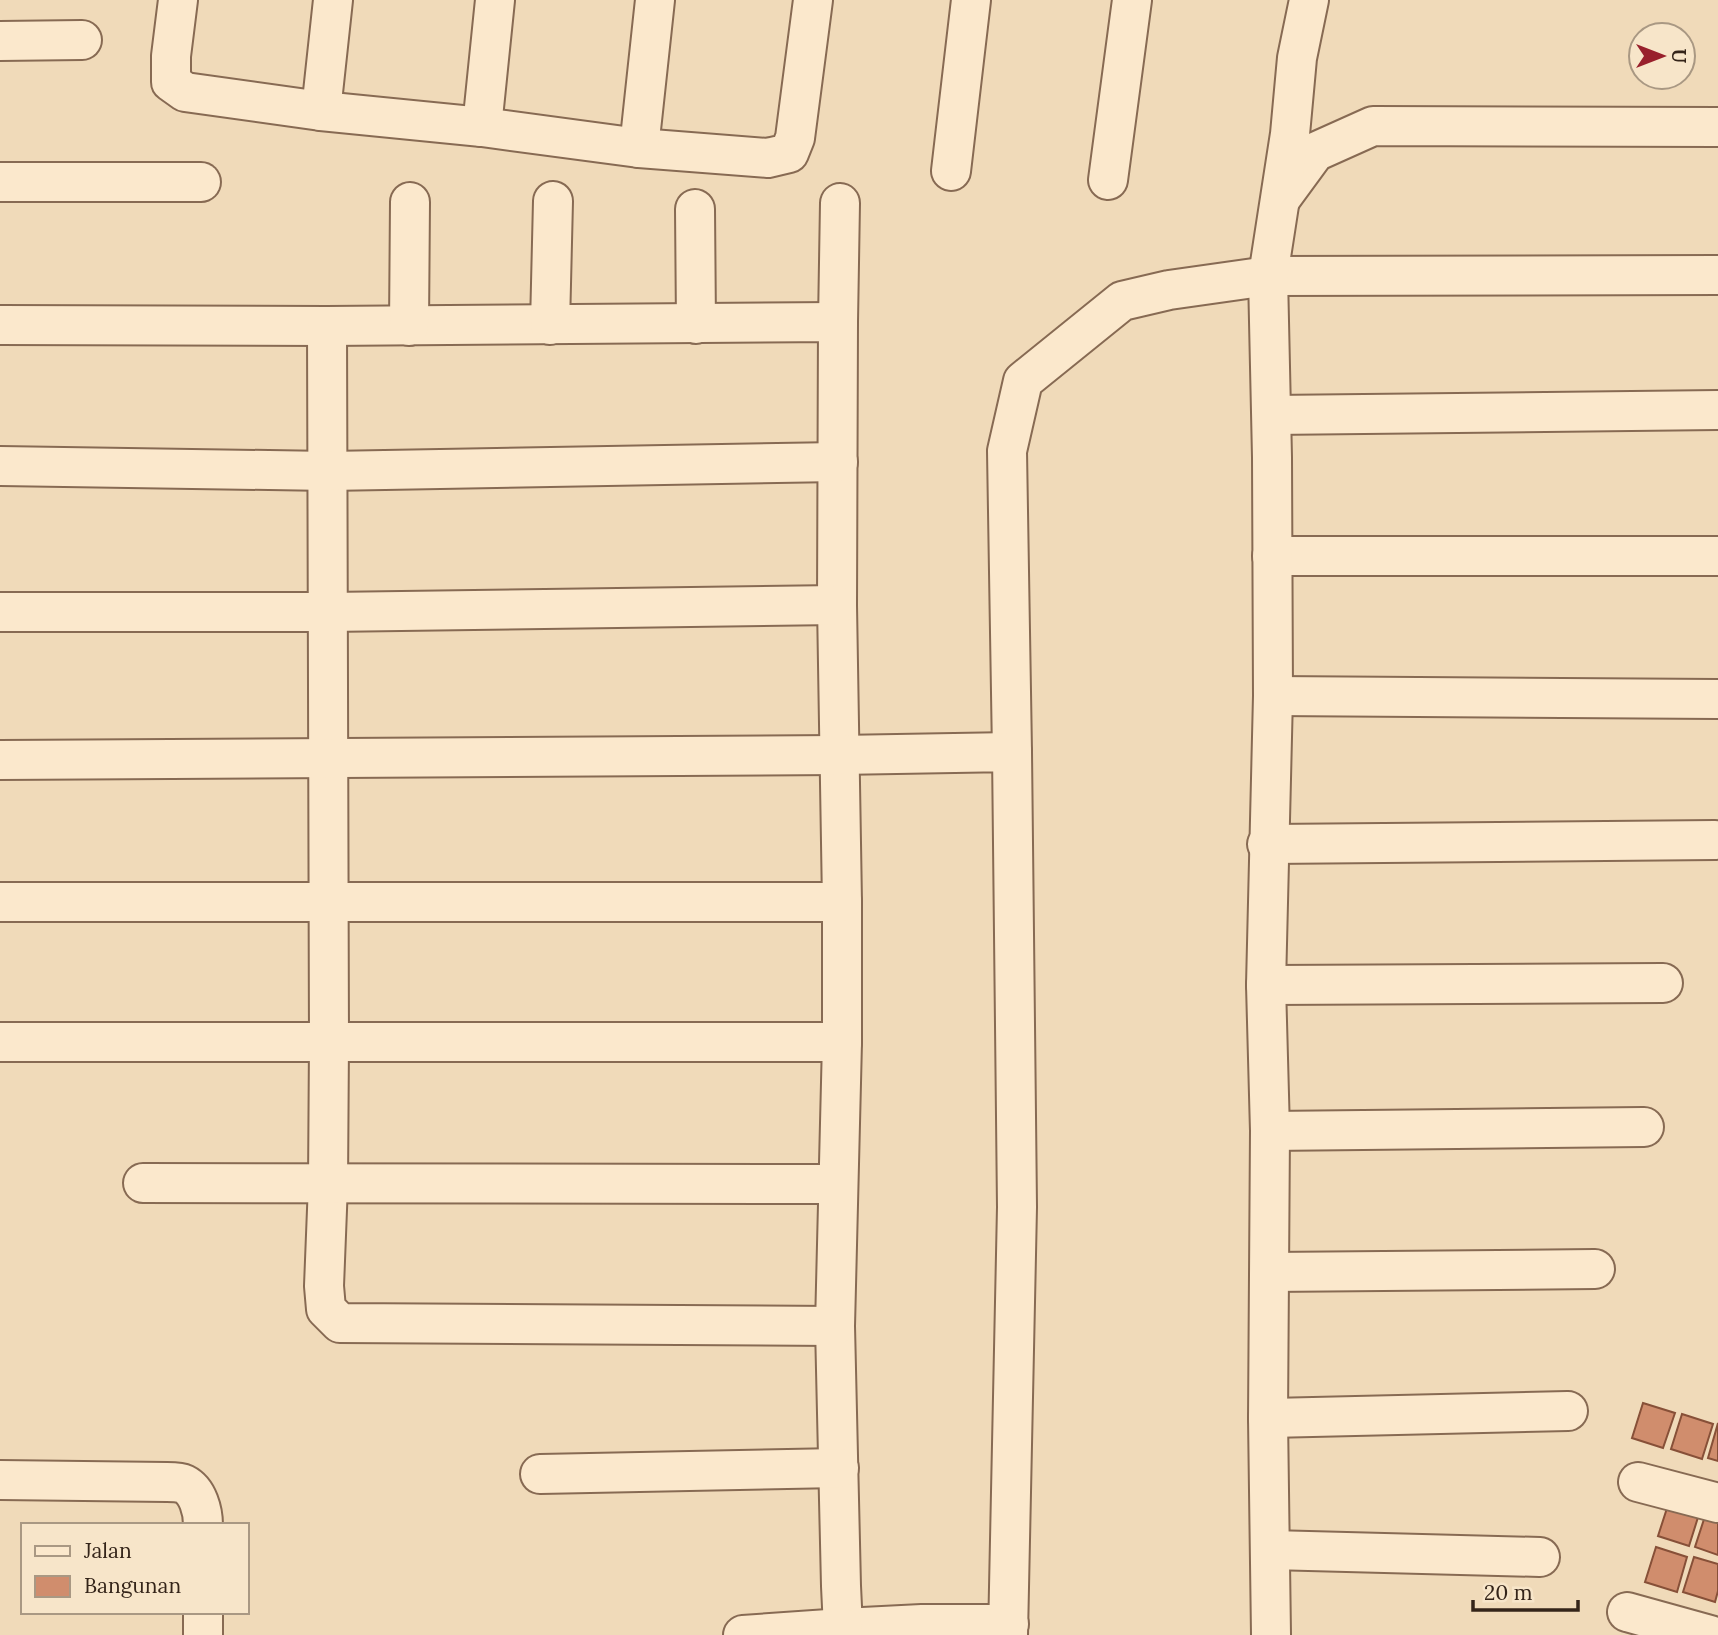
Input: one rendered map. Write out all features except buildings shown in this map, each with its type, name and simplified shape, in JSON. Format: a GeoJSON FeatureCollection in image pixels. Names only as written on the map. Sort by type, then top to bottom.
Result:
{"type":"FeatureCollection","features":[{"type":"Feature","properties":{"kind":"street"},"geometry":{"type":"LineString","coordinates":[[178,0],[171,56],[171,82],[185,92],[321,111],[482,127],[639,148],[768,158],[789,153],[795,138],[813,0]]}},
{"type":"Feature","properties":{"kind":"street"},"geometry":{"type":"LineString","coordinates":[[321,111],[334,0]]}},
{"type":"Feature","properties":{"kind":"street"},"geometry":{"type":"LineString","coordinates":[[482,127],[495,0]]}},
{"type":"Feature","properties":{"kind":"street"},"geometry":{"type":"LineString","coordinates":[[639,148],[655,0]]}},
{"type":"Feature","properties":{"kind":"street"},"geometry":{"type":"LineString","coordinates":[[950,171],[971,0]]}},
{"type":"Feature","properties":{"kind":"street"},"geometry":{"type":"LineString","coordinates":[[1108,180],[1132,0]]}},
{"type":"Feature","properties":{"kind":"street"},"geometry":{"type":"LineString","coordinates":[[1271,1635],[1268,1418],[1270,1131],[1266,985],[1273,696],[1272,415],[1268,276],[1290,134],[1297,58],[1309,0]]}},
{"type":"Feature","properties":{"kind":"street"},"geometry":{"type":"LineString","coordinates":[[0,41],[82,40]]}},
{"type":"Feature","properties":{"kind":"street"},"geometry":{"type":"LineString","coordinates":[[1279,201],[1315,152],[1373,126],[1718,127]]}},
{"type":"Feature","properties":{"kind":"street"},"geometry":{"type":"LineString","coordinates":[[0,182],[201,182]]}},
{"type":"Feature","properties":{"kind":"street"},"geometry":{"type":"LineString","coordinates":[[550,325],[553,201]]}},
{"type":"Feature","properties":{"kind":"street"},"geometry":{"type":"LineString","coordinates":[[409,326],[410,202]]}},
{"type":"Feature","properties":{"kind":"street"},"geometry":{"type":"LineString","coordinates":[[840,203],[836,605],[842,1042],[835,1326],[844,1628]]}},
{"type":"Feature","properties":{"kind":"street"},"geometry":{"type":"LineString","coordinates":[[695,209],[696,324]]}},
{"type":"Feature","properties":{"kind":"street"},"geometry":{"type":"LineString","coordinates":[[743,1635],[922,1624],[1008,1629],[1017,1207],[1007,451],[1023,381],[1122,301],[1169,290],[1268,276],[1718,275]]}},
{"type":"Feature","properties":{"kind":"street"},"geometry":{"type":"LineString","coordinates":[[0,325],[409,326],[838,322]]}},
{"type":"Feature","properties":{"kind":"street"},"geometry":{"type":"LineString","coordinates":[[327,326],[329,1042],[324,1286],[326,1309],[340,1323],[835,1326]]}},
{"type":"Feature","properties":{"kind":"street"},"geometry":{"type":"LineString","coordinates":[[1272,415],[1718,410]]}},
{"type":"Feature","properties":{"kind":"street"},"geometry":{"type":"LineString","coordinates":[[0,466],[329,471],[838,462]]}},
{"type":"Feature","properties":{"kind":"street"},"geometry":{"type":"LineString","coordinates":[[1272,556],[1718,556]]}},
{"type":"Feature","properties":{"kind":"street"},"geometry":{"type":"LineString","coordinates":[[0,611],[329,611],[836,605]]}},
{"type":"Feature","properties":{"kind":"street"},"geometry":{"type":"LineString","coordinates":[[1273,696],[1718,699]]}},
{"type":"Feature","properties":{"kind":"street"},"geometry":{"type":"LineString","coordinates":[[0,760],[1012,752]]}},
{"type":"Feature","properties":{"kind":"street"},"geometry":{"type":"LineString","coordinates":[[1268,844],[1715,840]]}},
{"type":"Feature","properties":{"kind":"street"},"geometry":{"type":"LineString","coordinates":[[0,902],[842,902]]}},
{"type":"Feature","properties":{"kind":"street"},"geometry":{"type":"LineString","coordinates":[[1266,985],[1664,983]]}},
{"type":"Feature","properties":{"kind":"street"},"geometry":{"type":"LineString","coordinates":[[0,1042],[842,1042]]}},
{"type":"Feature","properties":{"kind":"street"},"geometry":{"type":"LineString","coordinates":[[1270,1131],[1644,1127]]}},
{"type":"Feature","properties":{"kind":"street"},"geometry":{"type":"LineString","coordinates":[[143,1183],[838,1184]]}},
{"type":"Feature","properties":{"kind":"street"},"geometry":{"type":"LineString","coordinates":[[1270,1272],[1595,1269]]}},
{"type":"Feature","properties":{"kind":"street"},"geometry":{"type":"LineString","coordinates":[[1268,1418],[1568,1411]]}},
{"type":"Feature","properties":{"kind":"street"},"geometry":{"type":"LineString","coordinates":[[540,1474],[839,1468]]}},
{"type":"Feature","properties":{"kind":"street"},"geometry":{"type":"LineString","coordinates":[[0,1479],[184,1484],[196,1496],[201,1507],[203,1523]]}},
{"type":"Feature","properties":{"kind":"street"},"geometry":{"type":"LineString","coordinates":[[1638,1482],[1718,1503]]}},
{"type":"Feature","properties":{"kind":"street"},"geometry":{"type":"LineString","coordinates":[[1271,1550],[1540,1557]]}},
{"type":"Feature","properties":{"kind":"street"},"geometry":{"type":"LineString","coordinates":[[1627,1612],[1710,1635]]}},
{"type":"Feature","properties":{"kind":"street"},"geometry":{"type":"LineString","coordinates":[[203,1614],[203,1635]]}}]}
